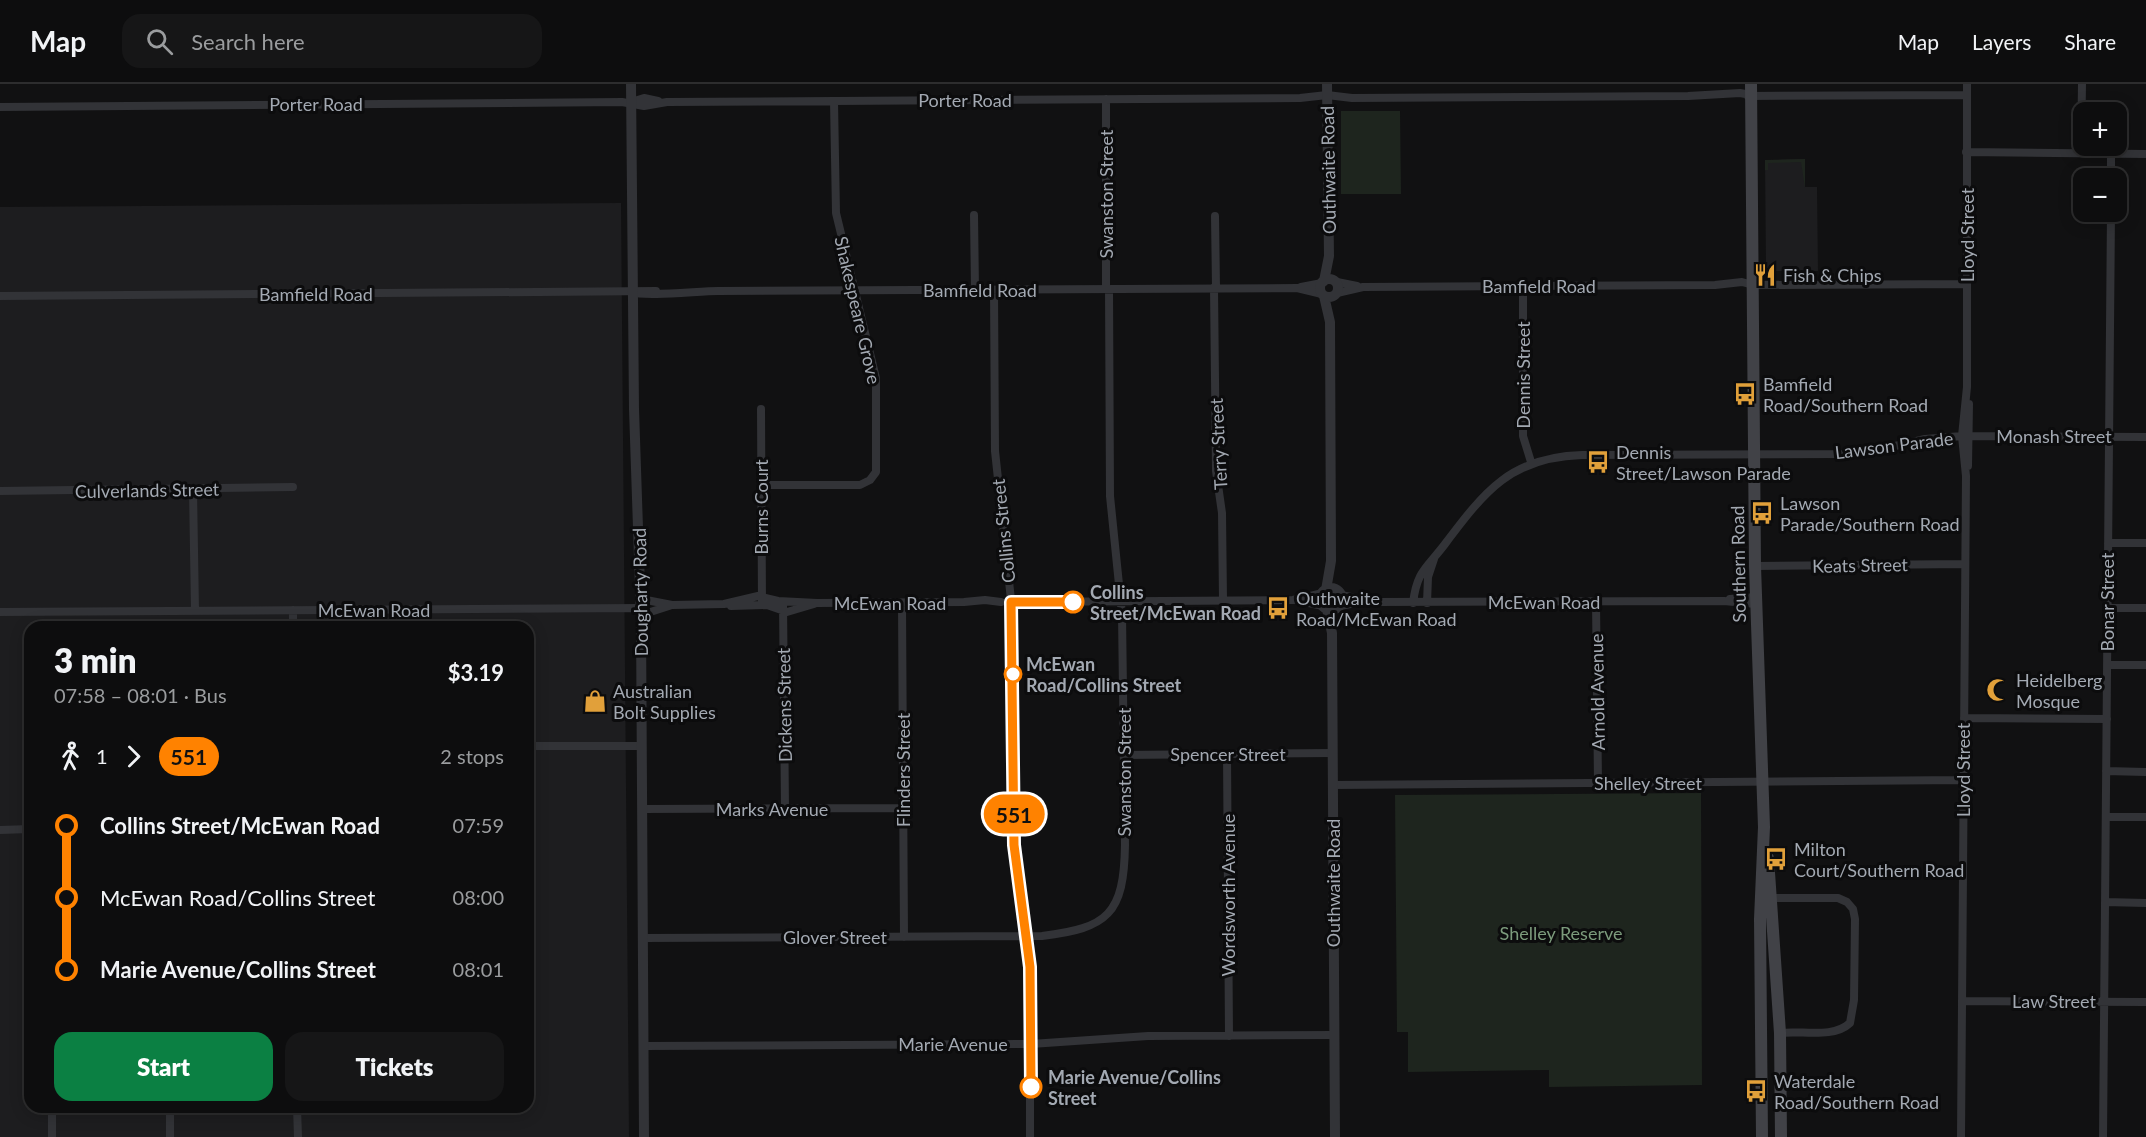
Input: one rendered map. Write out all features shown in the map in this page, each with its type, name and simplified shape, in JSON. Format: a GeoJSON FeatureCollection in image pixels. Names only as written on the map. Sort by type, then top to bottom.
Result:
{"type":"FeatureCollection","features":[{"type":"Feature","properties":{"kind":"main road","name":"Southern Road"},"geometry":{"type":"LineString","coordinates":[[1751,90],[1755,567],[1764,827],[1773,898],[1780,1033],[1781,1137]]}},
{"type":"Feature","properties":{"kind":"main road","name":"Southern Road"},"geometry":{"type":"LineString","coordinates":[[1762,1137],[1760,919],[1764,827]]}},
{"type":"Feature","properties":{"kind":"street","name":"Dougharty Road"},"geometry":{"type":"LineString","coordinates":[[631,84],[633,292],[641,607],[644,1137]]}},
{"type":"Feature","properties":{"kind":"street","name":"Lloyd Street"},"geometry":{"type":"LineString","coordinates":[[1961,1137],[1967,84]]}},
{"type":"Feature","properties":{"kind":"street"},"geometry":{"type":"LineString","coordinates":[[2082,84],[2082,102]]}},
{"type":"Feature","properties":{"kind":"street","name":"Porter Road"},"geometry":{"type":"LineString","coordinates":[[0,107],[631,102],[644,98],[667,102],[1300,98],[1327,93],[1352,98],[1720,96],[1751,90],[1967,95]]}},
{"type":"Feature","properties":{"kind":"street","name":"Outhwaite Road"},"geometry":{"type":"LineString","coordinates":[[1327,93],[1334,1136]]}},
{"type":"Feature","properties":{"kind":"street","name":"Swanston Street"},"geometry":{"type":"LineString","coordinates":[[1028,936],[1079,930],[1104,919],[1111,911],[1124,870],[1122,601],[1110,495],[1106,99]]}},
{"type":"Feature","properties":{"kind":"street","name":"Shakespeare Grove"},"geometry":{"type":"LineString","coordinates":[[761,485],[860,485],[874,477],[877,460],[876,378],[853,291],[835,206],[834,101]]}},
{"type":"Feature","properties":{"kind":"street"},"geometry":{"type":"LineString","coordinates":[[1966,152],[2073,153]]}},
{"type":"Feature","properties":{"kind":"street"},"geometry":{"type":"LineString","coordinates":[[2127,153],[2146,154]]}},
{"type":"Feature","properties":{"kind":"street"},"geometry":{"type":"LineString","coordinates":[[974,214],[975,290]]}},
{"type":"Feature","properties":{"kind":"street","name":"Terry Street"},"geometry":{"type":"LineString","coordinates":[[1215,216],[1216,471],[1222,513],[1223,600]]}},
{"type":"Feature","properties":{"kind":"street","name":"Bonar Street"},"geometry":{"type":"LineString","coordinates":[[2103,1137],[2111,222]]}},
{"type":"Feature","properties":{"kind":"street","name":"Bamfield Road"},"geometry":{"type":"LineString","coordinates":[[0,296],[633,292],[645,289],[663,292],[1363,288],[1715,285],[1742,282],[1753,285],[1966,284]]}},
{"type":"Feature","properties":{"kind":"street","name":"Dennis Street"},"geometry":{"type":"LineString","coordinates":[[1523,286],[1523,436],[1531,462]]}},
{"type":"Feature","properties":{"kind":"street","name":"Collins Street"},"geometry":{"type":"LineString","coordinates":[[994,290],[994,441],[1011,602],[1014,845],[1028,936],[1031,1135]]}},
{"type":"Feature","properties":{"kind":"street","name":"Burns Court"},"geometry":{"type":"LineString","coordinates":[[761,409],[762,601]]}},
{"type":"Feature","properties":{"kind":"street","name":"Monash Street"},"geometry":{"type":"LineString","coordinates":[[1966,436],[2146,437]]}},
{"type":"Feature","properties":{"kind":"street","name":"Lawson Parade"},"geometry":{"type":"LineString","coordinates":[[1413,603],[1418,577],[1487,491],[1508,475],[1531,462],[1570,455],[1843,454],[1878,450],[1925,439],[1966,436]]}},
{"type":"Feature","properties":{"kind":"street","name":"Culverlands Street"},"geometry":{"type":"LineString","coordinates":[[0,491],[293,487]]}},
{"type":"Feature","properties":{"kind":"street"},"geometry":{"type":"LineString","coordinates":[[193,490],[195,610]]}},
{"type":"Feature","properties":{"kind":"street"},"geometry":{"type":"LineString","coordinates":[[2108,543],[2146,543]]}},
{"type":"Feature","properties":{"kind":"street","name":"Lawson Parade"},"geometry":{"type":"LineString","coordinates":[[1427,603],[1428,577],[1435,557]]}},
{"type":"Feature","properties":{"kind":"street","name":"Keats Street"},"geometry":{"type":"LineString","coordinates":[[1755,567],[1965,564]]}},
{"type":"Feature","properties":{"kind":"street","name":"McEwan Road"},"geometry":{"type":"LineString","coordinates":[[0,612],[641,607],[724,604],[737,607],[762,601],[964,603],[985,600],[1000,602],[1332,600],[1427,603],[1756,600]]}},
{"type":"Feature","properties":{"kind":"street","name":"McEwan Road"},"geometry":{"type":"LineString","coordinates":[[762,601],[783,612],[817,603]]}},
{"type":"Feature","properties":{"kind":"street","name":"Arnold Avenue"},"geometry":{"type":"LineString","coordinates":[[1596,601],[1598,783]]}},
{"type":"Feature","properties":{"kind":"street","name":"Dickens Street"},"geometry":{"type":"LineString","coordinates":[[783,602],[785,809]]}},
{"type":"Feature","properties":{"kind":"street","name":"Flinders Street"},"geometry":{"type":"LineString","coordinates":[[902,603],[904,937]]}},
{"type":"Feature","properties":{"kind":"street","name":"McEwan Road"},"geometry":{"type":"LineString","coordinates":[[641,607],[672,605]]}},
{"type":"Feature","properties":{"kind":"street"},"geometry":{"type":"LineString","coordinates":[[2107,608],[2146,608]]}},
{"type":"Feature","properties":{"kind":"street"},"geometry":{"type":"LineString","coordinates":[[293,610],[293,621]]}},
{"type":"Feature","properties":{"kind":"street"},"geometry":{"type":"LineString","coordinates":[[2107,665],[2146,665]]}},
{"type":"Feature","properties":{"kind":"street"},"geometry":{"type":"LineString","coordinates":[[1964,718],[2107,719]]}},
{"type":"Feature","properties":{"kind":"street"},"geometry":{"type":"LineString","coordinates":[[534,746],[642,746]]}},
{"type":"Feature","properties":{"kind":"street","name":"Spencer Street"},"geometry":{"type":"LineString","coordinates":[[1124,754],[1332,753]]}},
{"type":"Feature","properties":{"kind":"street","name":"Wordsworth Avenue"},"geometry":{"type":"LineString","coordinates":[[1227,754],[1229,1035]]}},
{"type":"Feature","properties":{"kind":"street"},"geometry":{"type":"LineString","coordinates":[[2106,771],[2146,772]]}},
{"type":"Feature","properties":{"kind":"street","name":"Shelley Street"},"geometry":{"type":"LineString","coordinates":[[1332,785],[1963,780]]}},
{"type":"Feature","properties":{"kind":"street","name":"Marks Avenue"},"geometry":{"type":"LineString","coordinates":[[642,809],[903,808]]}},
{"type":"Feature","properties":{"kind":"street"},"geometry":{"type":"LineString","coordinates":[[2106,817],[2146,817]]}},
{"type":"Feature","properties":{"kind":"street"},"geometry":{"type":"LineString","coordinates":[[0,830],[24,829]]}},
{"type":"Feature","properties":{"kind":"street"},"geometry":{"type":"LineString","coordinates":[[1773,898],[1838,898],[1850,905],[1855,919],[1854,1000],[1850,1023],[1832,1032],[1780,1033]]}},
{"type":"Feature","properties":{"kind":"street"},"geometry":{"type":"LineString","coordinates":[[2105,902],[2146,903]]}},
{"type":"Feature","properties":{"kind":"street","name":"Glover Street"},"geometry":{"type":"LineString","coordinates":[[643,938],[1028,936]]}},
{"type":"Feature","properties":{"kind":"street","name":"Law Street"},"geometry":{"type":"LineString","coordinates":[[1962,1001],[2146,1002]]}},
{"type":"Feature","properties":{"kind":"street","name":"Marie Avenue"},"geometry":{"type":"LineString","coordinates":[[644,1046],[1031,1044],[1148,1036],[1334,1035]]}},
{"type":"Feature","properties":{"kind":"street"},"geometry":{"type":"LineString","coordinates":[[52,1113],[52,1137]]}},
{"type":"Feature","properties":{"kind":"street"},"geometry":{"type":"LineString","coordinates":[[170,1113],[170,1137]]}},
{"type":"Feature","properties":{"kind":"street"},"geometry":{"type":"LineString","coordinates":[[297,1113],[298,1137]]}},
{"type":"Feature","properties":{"kind":"shaded area"},"geometry":{"type":"Polygon","coordinates":[[[1805,159],[1805,187],[1817,187],[1818,271],[1770,271],[1766,267],[1765,160],[1805,159]]]}},
{"type":"Feature","properties":{"kind":"shaded area"},"geometry":{"type":"Polygon","coordinates":[[[621,203],[629,1137],[0,1137],[0,207],[621,203]]]}},
{"type":"Feature","properties":{"kind":"green space"},"geometry":{"type":"Polygon","coordinates":[[[1341,111],[1400,111],[1401,194],[1341,194],[1341,111]]]}},
{"type":"Feature","properties":{"kind":"green space"},"geometry":{"type":"Polygon","coordinates":[[[1805,159],[1805,188],[1801,162],[1768,163],[1768,170],[1765,170],[1765,160],[1805,159]]]}},
{"type":"Feature","properties":{"kind":"green space","name":"Shelley Reserve"},"geometry":{"type":"Polygon","coordinates":[[[1701,793],[1702,1085],[1549,1087],[1549,1070],[1408,1072],[1408,1032],[1397,1032],[1395,795],[1701,793]]]}},
{"type":"Feature","properties":{"kind":"bus line","name":"551"},"geometry":{"type":"LineString","coordinates":[[1031,1087],[1028,936],[1014,845],[1011,602],[1073,602]]}},
{"type":"Feature","properties":{"kind":"place","name":"Fish & Chips"},"geometry":{"type":"Point","coordinates":[1765,275]}},
{"type":"Feature","properties":{"kind":"place","name":"Bamfield Road/Southern Road"},"geometry":{"type":"Point","coordinates":[1745,394]}},
{"type":"Feature","properties":{"kind":"place","name":"Dennis Street/Lawson Parade"},"geometry":{"type":"Point","coordinates":[1598,462]}},
{"type":"Feature","properties":{"kind":"place","name":"Lawson Parade/Southern Road"},"geometry":{"type":"Point","coordinates":[1762,513]}},
{"type":"Feature","properties":{"kind":"place","name":"Collins Street/McEwan Road"},"geometry":{"type":"Point","coordinates":[1073,602]}},
{"type":"Feature","properties":{"kind":"place","name":"Outhwaite Road/McEwan Road"},"geometry":{"type":"Point","coordinates":[1278,608]}},
{"type":"Feature","properties":{"kind":"place","name":"McEwan Road/Collins Street"},"geometry":{"type":"Point","coordinates":[1013,674]}},
{"type":"Feature","properties":{"kind":"place","name":"Heidelberg Mosque"},"geometry":{"type":"Point","coordinates":[1998,690]}},
{"type":"Feature","properties":{"kind":"place","name":"Australian Bolt Supplies"},"geometry":{"type":"Point","coordinates":[595,701]}},
{"type":"Feature","properties":{"kind":"place","name":"Milton Court/Southern Road"},"geometry":{"type":"Point","coordinates":[1776,859]}},
{"type":"Feature","properties":{"kind":"place","name":"Marie Avenue/Collins Street"},"geometry":{"type":"Point","coordinates":[1031,1087]}},
{"type":"Feature","properties":{"kind":"place","name":"Waterdale Road/Southern Road"},"geometry":{"type":"Point","coordinates":[1756,1091]}}]}
